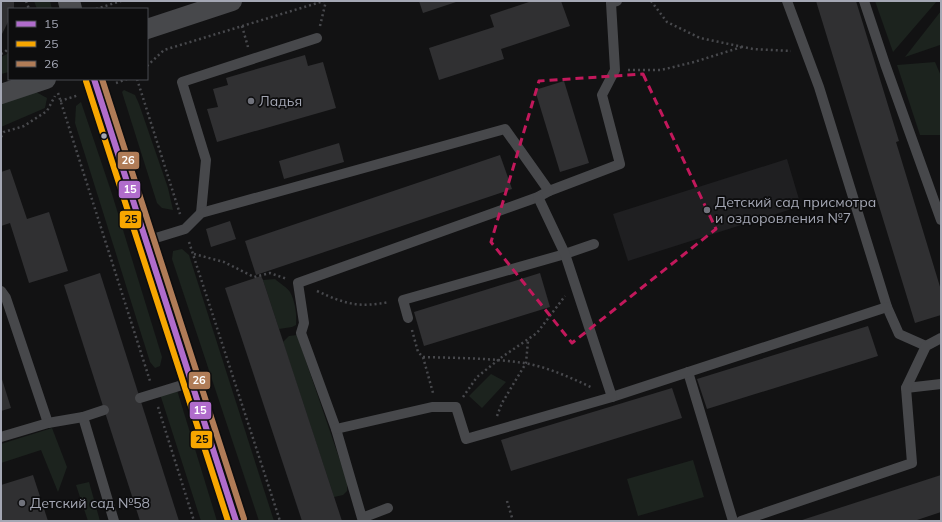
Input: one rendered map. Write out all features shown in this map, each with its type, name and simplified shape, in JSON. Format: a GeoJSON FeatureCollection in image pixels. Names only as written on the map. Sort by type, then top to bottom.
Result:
{"type":"FeatureCollection","features":[{"type":"Feature","properties":{"kind":"main road"},"geometry":{"type":"LineString","coordinates":[[94,80],[236,521]]}},
{"type":"Feature","properties":{"kind":"street"},"geometry":{"type":"LineString","coordinates":[[148,29],[232,1]]}},
{"type":"Feature","properties":{"kind":"street"},"geometry":{"type":"LineString","coordinates":[[1,94],[43,80]]}},
{"type":"Feature","properties":{"kind":"lane"},"geometry":{"type":"LineString","coordinates":[[388,508],[362,518],[336,429],[301,333],[304,322],[298,283],[538,197],[549,191],[620,164],[602,95],[615,70],[611,3],[617,1]]}},
{"type":"Feature","properties":{"kind":"lane"},"geometry":{"type":"LineString","coordinates":[[787,1],[819,87],[888,308],[899,334],[926,346]]}},
{"type":"Feature","properties":{"kind":"lane"},"geometry":{"type":"LineString","coordinates":[[864,1],[941,220]]}},
{"type":"Feature","properties":{"kind":"lane"},"geometry":{"type":"LineString","coordinates":[[201,213],[206,160],[182,82],[317,38]]}},
{"type":"Feature","properties":{"kind":"lane"},"geometry":{"type":"LineString","coordinates":[[146,241],[185,229],[201,213],[505,129],[549,191]]}},
{"type":"Feature","properties":{"kind":"lane"},"geometry":{"type":"LineString","coordinates":[[538,197],[565,254],[612,397]]}},
{"type":"Feature","properties":{"kind":"lane"},"geometry":{"type":"LineString","coordinates":[[408,318],[403,300],[565,254],[594,244]]}},
{"type":"Feature","properties":{"kind":"lane"},"geometry":{"type":"LineString","coordinates":[[3,297],[48,423]]}},
{"type":"Feature","properties":{"kind":"lane"},"geometry":{"type":"LineString","coordinates":[[336,429],[437,407],[456,407],[466,439],[612,397],[888,308]]}},
{"type":"Feature","properties":{"kind":"lane"},"geometry":{"type":"LineString","coordinates":[[741,521],[912,463],[906,388],[926,346],[941,338]]}},
{"type":"Feature","properties":{"kind":"lane"},"geometry":{"type":"LineString","coordinates":[[688,372],[733,521]]}},
{"type":"Feature","properties":{"kind":"lane"},"geometry":{"type":"LineString","coordinates":[[140,398],[192,382]]}},
{"type":"Feature","properties":{"kind":"lane"},"geometry":{"type":"LineString","coordinates":[[906,388],[941,384]]}},
{"type":"Feature","properties":{"kind":"lane"},"geometry":{"type":"LineString","coordinates":[[1,437],[48,423],[83,417],[104,410]]}},
{"type":"Feature","properties":{"kind":"lane"},"geometry":{"type":"LineString","coordinates":[[83,417],[114,521]]}},
{"type":"Feature","properties":{"kind":"path"},"geometry":{"type":"LineString","coordinates":[[98,8],[113,2],[121,1]]}},
{"type":"Feature","properties":{"kind":"path"},"geometry":{"type":"LineString","coordinates":[[148,65],[164,50],[325,1],[317,38]]}},
{"type":"Feature","properties":{"kind":"path"},"geometry":{"type":"LineString","coordinates":[[651,1],[667,22],[700,38],[753,49],[806,53]]}},
{"type":"Feature","properties":{"kind":"path"},"geometry":{"type":"LineString","coordinates":[[242,26],[252,59]]}},
{"type":"Feature","properties":{"kind":"path"},"geometry":{"type":"LineString","coordinates":[[615,70],[661,70],[694,62],[742,47]]}},
{"type":"Feature","properties":{"kind":"path"},"geometry":{"type":"LineString","coordinates":[[137,80],[280,521]]}},
{"type":"Feature","properties":{"kind":"path"},"geometry":{"type":"LineString","coordinates":[[1,137],[4,132],[24,126],[47,111],[57,91],[194,521]]}},
{"type":"Feature","properties":{"kind":"path"},"geometry":{"type":"LineString","coordinates":[[193,254],[224,262],[254,277],[270,272],[354,305],[374,305],[403,300]]}},
{"type":"Feature","properties":{"kind":"path"},"geometry":{"type":"LineString","coordinates":[[456,407],[477,377],[498,360],[538,333],[574,282]]}},
{"type":"Feature","properties":{"kind":"path"},"geometry":{"type":"LineString","coordinates":[[408,318],[418,352],[423,357],[437,407]]}},
{"type":"Feature","properties":{"kind":"path"},"geometry":{"type":"LineString","coordinates":[[492,432],[502,403],[526,364],[528,340]]}},
{"type":"Feature","properties":{"kind":"path"},"geometry":{"type":"LineString","coordinates":[[423,357],[498,360],[526,364],[563,374],[612,397]]}},
{"type":"Feature","properties":{"kind":"path"},"geometry":{"type":"LineString","coordinates":[[507,501],[513,521]]}},
{"type":"Feature","properties":{"kind":"highlighted area"},"geometry":{"type":"Polygon","coordinates":[[[643,74],[716,229],[572,343],[491,242],[539,81],[643,74]]]}},
{"type":"Feature","properties":{"kind":"shaded area"},"geometry":{"type":"Polygon","coordinates":[[[34,1],[50,1],[52,8],[37,8],[34,1]]]}},
{"type":"Feature","properties":{"kind":"shaded area"},"geometry":{"type":"Polygon","coordinates":[[[875,1],[937,1],[893,52],[875,1]]]}},
{"type":"Feature","properties":{"kind":"shaded area"},"geometry":{"type":"Polygon","coordinates":[[[941,11],[940,45],[905,57],[941,11]]]}},
{"type":"Feature","properties":{"kind":"shaded area"},"geometry":{"type":"Polygon","coordinates":[[[8,54],[8,72],[1,74],[1,57],[8,54]]]}},
{"type":"Feature","properties":{"kind":"shaded area"},"geometry":{"type":"Polygon","coordinates":[[[935,62],[941,76],[941,135],[920,135],[897,65],[935,62]]]}},
{"type":"Feature","properties":{"kind":"shaded area"},"geometry":{"type":"Polygon","coordinates":[[[124,90],[135,95],[139,104],[168,188],[173,210],[162,208],[157,203],[122,92],[124,90]]]}},
{"type":"Feature","properties":{"kind":"shaded area"},"geometry":{"type":"Polygon","coordinates":[[[36,92],[47,98],[45,108],[1,127],[1,103],[36,92]]]}},
{"type":"Feature","properties":{"kind":"shaded area"},"geometry":{"type":"Polygon","coordinates":[[[81,102],[112,194],[162,357],[160,366],[155,368],[150,362],[75,123],[76,106],[81,102]]]}},
{"type":"Feature","properties":{"kind":"shaded area","name":"Детский сад присмотра и оздоровления №7"},"geometry":{"type":"Polygon","coordinates":[[[787,159],[801,206],[628,261],[613,214],[787,159]]]}},
{"type":"Feature","properties":{"kind":"shaded area"},"geometry":{"type":"Polygon","coordinates":[[[182,249],[189,255],[274,521],[259,521],[172,259],[173,251],[182,249]]]}},
{"type":"Feature","properties":{"kind":"shaded area"},"geometry":{"type":"Polygon","coordinates":[[[275,279],[289,290],[293,299],[296,325],[292,327],[279,329],[263,280],[275,279]]]}},
{"type":"Feature","properties":{"kind":"shaded area"},"geometry":{"type":"Polygon","coordinates":[[[297,335],[347,481],[347,491],[343,495],[334,497],[283,342],[289,336],[297,335]]]}},
{"type":"Feature","properties":{"kind":"shaded area"},"geometry":{"type":"Polygon","coordinates":[[[491,374],[506,382],[482,408],[469,396],[491,374]]]}},
{"type":"Feature","properties":{"kind":"shaded area"},"geometry":{"type":"Polygon","coordinates":[[[177,390],[217,521],[201,521],[160,394],[177,390]]]}},
{"type":"Feature","properties":{"kind":"shaded area"},"geometry":{"type":"Polygon","coordinates":[[[52,428],[67,467],[58,492],[41,450],[1,463],[1,444],[52,428]]]}},
{"type":"Feature","properties":{"kind":"shaded area"},"geometry":{"type":"Polygon","coordinates":[[[693,460],[704,497],[638,516],[627,479],[693,460]]]}},
{"type":"Feature","properties":{"kind":"shaded area"},"geometry":{"type":"Polygon","coordinates":[[[89,482],[100,521],[88,521],[76,485],[89,482]]]}},
{"type":"Feature","properties":{"kind":"building"},"geometry":{"type":"Polygon","coordinates":[[[1,1],[14,1],[14,8],[8,8],[8,22],[1,36],[1,1]]]}},
{"type":"Feature","properties":{"kind":"building"},"geometry":{"type":"Polygon","coordinates":[[[419,1],[459,1],[423,13],[419,1]]]}},
{"type":"Feature","properties":{"kind":"building"},"geometry":{"type":"Polygon","coordinates":[[[532,1],[561,1],[570,26],[501,49],[504,59],[439,80],[429,48],[494,27],[490,15],[532,1]]]}},
{"type":"Feature","properties":{"kind":"building"},"geometry":{"type":"Polygon","coordinates":[[[816,1],[856,1],[899,141],[896,142],[941,290],[941,315],[915,323],[816,1]]]}},
{"type":"Feature","properties":{"kind":"building"},"geometry":{"type":"Polygon","coordinates":[[[305,55],[308,66],[323,62],[336,108],[217,142],[207,109],[218,107],[213,89],[228,85],[226,78],[305,55]]]}},
{"type":"Feature","properties":{"kind":"building"},"geometry":{"type":"Polygon","coordinates":[[[564,81],[589,163],[560,172],[535,90],[564,81]]]}},
{"type":"Feature","properties":{"kind":"building"},"geometry":{"type":"Polygon","coordinates":[[[339,143],[344,162],[284,179],[279,161],[339,143]]]}},
{"type":"Feature","properties":{"kind":"building"},"geometry":{"type":"Polygon","coordinates":[[[500,155],[512,189],[256,275],[245,241],[500,155]]]}},
{"type":"Feature","properties":{"kind":"building"},"geometry":{"type":"Polygon","coordinates":[[[10,169],[27,219],[49,212],[68,271],[29,283],[10,223],[1,226],[1,172],[10,169]]]}},
{"type":"Feature","properties":{"kind":"building"},"geometry":{"type":"Polygon","coordinates":[[[230,221],[236,239],[211,247],[206,229],[230,221]]]}},
{"type":"Feature","properties":{"kind":"building"},"geometry":{"type":"Polygon","coordinates":[[[100,273],[179,521],[140,521],[64,285],[100,273]]]}},
{"type":"Feature","properties":{"kind":"building"},"geometry":{"type":"Polygon","coordinates":[[[540,273],[550,307],[424,346],[414,312],[540,273]]]}},
{"type":"Feature","properties":{"kind":"building"},"geometry":{"type":"Polygon","coordinates":[[[261,276],[342,521],[302,521],[225,288],[261,276]]]}},
{"type":"Feature","properties":{"kind":"building"},"geometry":{"type":"Polygon","coordinates":[[[868,326],[878,356],[707,409],[697,379],[868,326]]]}},
{"type":"Feature","properties":{"kind":"building"},"geometry":{"type":"Polygon","coordinates":[[[1,376],[11,408],[1,411],[1,376]]]}},
{"type":"Feature","properties":{"kind":"building"},"geometry":{"type":"Polygon","coordinates":[[[672,388],[682,418],[511,471],[501,440],[672,388]]]}},
{"type":"Feature","properties":{"kind":"building","name":"Детский сад №58"},"geometry":{"type":"Polygon","coordinates":[[[33,475],[48,521],[1,521],[1,485],[33,475]]]}},
{"type":"Feature","properties":{"kind":"building"},"geometry":{"type":"Polygon","coordinates":[[[941,475],[941,512],[914,521],[799,521],[941,475]]]}},
{"type":"Feature","properties":{"kind":"transit line","name":"15"},"geometry":{"type":"LineString","coordinates":[[94,80],[236,521]]}},
{"type":"Feature","properties":{"kind":"transit line","name":"26"},"geometry":{"type":"LineString","coordinates":[[102,80],[244,519]]}},
{"type":"Feature","properties":{"kind":"transit line","name":"25"},"geometry":{"type":"LineString","coordinates":[[86,81],[228,521]]}},
{"type":"Feature","properties":{"kind":"place","name":"Ладья"},"geometry":{"type":"Point","coordinates":[251,101]}},
{"type":"Feature","properties":{"kind":"place","name":"Детский сад присмотра и оздоровления №7"},"geometry":{"type":"Point","coordinates":[707,210]}},
{"type":"Feature","properties":{"kind":"place","name":"Детский сад №58"},"geometry":{"type":"Point","coordinates":[22,503]}}]}
